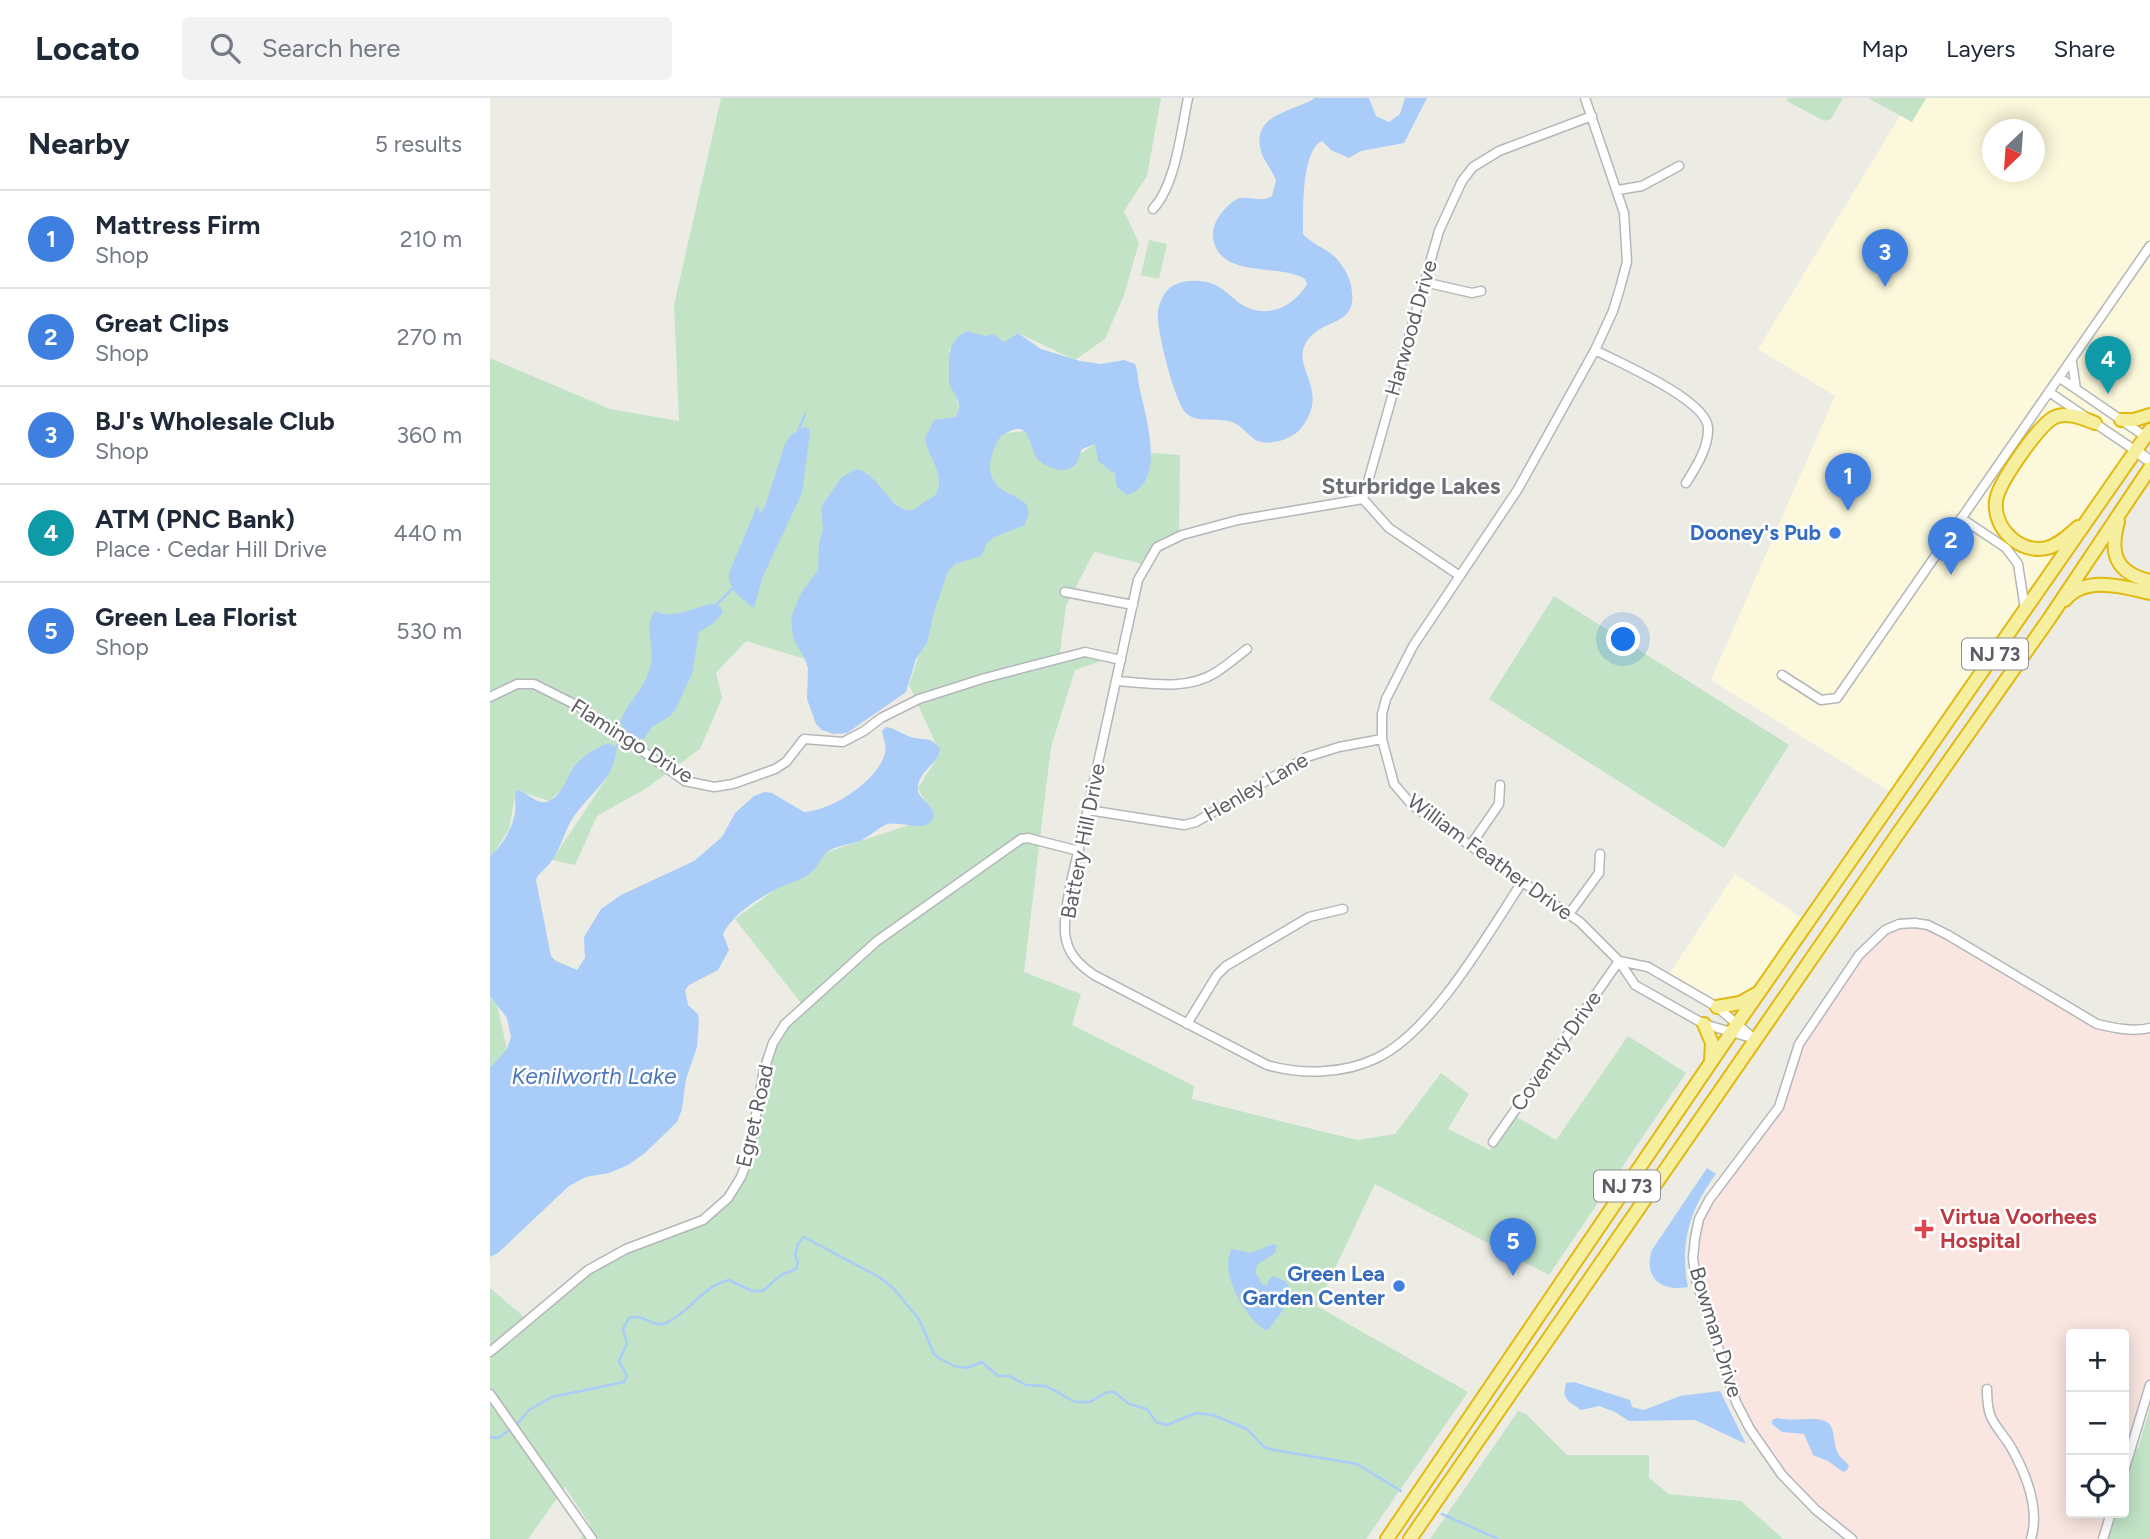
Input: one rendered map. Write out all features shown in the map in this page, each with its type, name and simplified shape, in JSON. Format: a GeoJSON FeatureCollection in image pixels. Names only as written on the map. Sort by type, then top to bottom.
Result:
{"type":"FeatureCollection","features":[{"type":"Feature","properties":{"kind":"highway"},"geometry":{"type":"LineString","coordinates":[[2121,420],[2134,420],[2150,415]]}},
{"type":"Feature","properties":{"kind":"highway"},"geometry":{"type":"LineString","coordinates":[[2094,512],[2058,543],[2047,548],[2026,548],[2007,535],[2000,525],[1996,502],[2002,485],[2041,428],[2060,416],[2075,416],[2095,423]]}},
{"type":"Feature","properties":{"kind":"highway","name":"NJ 73"},"geometry":{"type":"LineString","coordinates":[[1387,1539],[1759,992],[2149,436]]}},
{"type":"Feature","properties":{"kind":"highway","name":"NJ 73"},"geometry":{"type":"LineString","coordinates":[[1411,1538],[2049,619],[2150,468]]}},
{"type":"Feature","properties":{"kind":"highway"},"geometry":{"type":"LineString","coordinates":[[2134,492],[2114,535],[2115,554],[2127,572],[2135,578],[2150,581]]}},
{"type":"Feature","properties":{"kind":"highway"},"geometry":{"type":"LineString","coordinates":[[2049,619],[2069,596],[2098,585],[2114,585],[2150,593]]}},
{"type":"Feature","properties":{"kind":"highway"},"geometry":{"type":"LineString","coordinates":[[1717,1007],[1740,1003],[1759,992]]}},
{"type":"Feature","properties":{"kind":"highway"},"geometry":{"type":"LineString","coordinates":[[1704,1024],[1712,1043],[1710,1063]]}},
{"type":"Feature","properties":{"kind":"street"},"geometry":{"type":"LineString","coordinates":[[1153,209],[1160,201],[1169,181],[1188,98]]}},
{"type":"Feature","properties":{"kind":"street","name":"William Feather Drive"},"geometry":{"type":"LineString","coordinates":[[1585,98],[1624,213],[1626,262],[1613,311],[1595,350],[1518,489],[1413,646],[1397,675],[1382,714],[1382,739],[1394,784],[1412,805],[1580,922],[1619,961],[1635,985],[1704,1024],[1735,1028]]}},
{"type":"Feature","properties":{"kind":"street","name":"Harwood Drive"},"geometry":{"type":"LineString","coordinates":[[1363,499],[1439,231],[1458,188],[1473,167],[1499,151],[1592,116]]}},
{"type":"Feature","properties":{"kind":"street"},"geometry":{"type":"LineString","coordinates":[[1618,191],[1642,186],[1679,166]]}},
{"type":"Feature","properties":{"kind":"street"},"geometry":{"type":"LineString","coordinates":[[1782,675],[1821,700],[1837,698],[2150,246]]}},
{"type":"Feature","properties":{"kind":"street"},"geometry":{"type":"LineString","coordinates":[[1424,282],[1472,293],[1481,291]]}},
{"type":"Feature","properties":{"kind":"street"},"geometry":{"type":"LineString","coordinates":[[1595,350],[1698,407],[1708,426],[1706,439],[1686,483]]}},
{"type":"Feature","properties":{"kind":"street"},"geometry":{"type":"LineString","coordinates":[[2071,362],[2076,389]]}},
{"type":"Feature","properties":{"kind":"street"},"geometry":{"type":"LineString","coordinates":[[2060,378],[2149,436]]}},
{"type":"Feature","properties":{"kind":"street"},"geometry":{"type":"LineString","coordinates":[[2049,392],[2150,461]]}},
{"type":"Feature","properties":{"kind":"street"},"geometry":{"type":"LineString","coordinates":[[1363,499],[1389,528],[1460,576]]}},
{"type":"Feature","properties":{"kind":"street","name":"Battery Hill Drive"},"geometry":{"type":"LineString","coordinates":[[1363,499],[1238,520],[1182,535],[1157,547],[1150,556],[1138,580],[1079,851],[1065,929],[1067,946],[1078,964],[1124,993],[1267,1065],[1286,1070],[1317,1072],[1344,1068],[1376,1058],[1421,1024],[1466,967],[1522,882]]}},
{"type":"Feature","properties":{"kind":"street"},"geometry":{"type":"LineString","coordinates":[[1961,518],[2006,548],[2018,564],[2025,610]]}},
{"type":"Feature","properties":{"kind":"street"},"geometry":{"type":"LineString","coordinates":[[1065,592],[1133,605]]}},
{"type":"Feature","properties":{"kind":"street"},"geometry":{"type":"LineString","coordinates":[[1116,681],[1176,685],[1190,683],[1215,673],[1247,649]]}},
{"type":"Feature","properties":{"kind":"street","name":"Flamingo Drive"},"geometry":{"type":"LineString","coordinates":[[490,697],[517,684],[534,684],[580,707],[685,781],[721,786],[775,769],[786,762],[804,739],[844,742],[881,718],[925,697],[1085,652],[1121,660]]}},
{"type":"Feature","properties":{"kind":"street","name":"Henley Lane"},"geometry":{"type":"LineString","coordinates":[[1088,810],[1184,825],[1196,822],[1307,757],[1339,747],[1382,739]]}},
{"type":"Feature","properties":{"kind":"street"},"geometry":{"type":"LineString","coordinates":[[1469,846],[1499,804],[1500,785]]}},
{"type":"Feature","properties":{"kind":"street","name":"Egret Road"},"geometry":{"type":"LineString","coordinates":[[490,1352],[588,1270],[632,1246],[703,1220],[728,1198],[736,1187],[748,1158],[764,1070],[773,1043],[785,1024],[866,949],[1021,839],[1028,838],[1079,851]]}},
{"type":"Feature","properties":{"kind":"street"},"geometry":{"type":"LineString","coordinates":[[1569,914],[1599,873],[1600,854]]}},
{"type":"Feature","properties":{"kind":"street"},"geometry":{"type":"LineString","coordinates":[[1187,1024],[1217,975],[1226,966],[1309,917],[1343,909]]}},
{"type":"Feature","properties":{"kind":"street","name":"Bowman Drive"},"geometry":{"type":"LineString","coordinates":[[1852,1539],[1798,1493],[1750,1429],[1727,1379],[1694,1269],[1699,1219],[1717,1187],[1779,1107],[1786,1090],[1790,1065],[1799,1044],[1871,941],[1885,930],[1899,924],[1914,923],[1928,925],[1948,935],[2097,1024],[2119,1029],[2150,1028]]}},
{"type":"Feature","properties":{"kind":"street","name":"William Feather Drive"},"geometry":{"type":"LineString","coordinates":[[1619,961],[1648,967],[1717,1007],[1735,1028],[1755,1039]]}},
{"type":"Feature","properties":{"kind":"street","name":"Coventry Drive"},"geometry":{"type":"LineString","coordinates":[[1493,1142],[1619,961]]}},
{"type":"Feature","properties":{"kind":"street"},"geometry":{"type":"LineString","coordinates":[[1522,1340],[1538,1352]]}},
{"type":"Feature","properties":{"kind":"street"},"geometry":{"type":"LineString","coordinates":[[2129,1455],[2150,1385]]}},
{"type":"Feature","properties":{"kind":"street"},"geometry":{"type":"LineString","coordinates":[[1987,1389],[1991,1418],[2012,1448],[2027,1482],[2035,1522],[2031,1539]]}},
{"type":"Feature","properties":{"kind":"street"},"geometry":{"type":"LineString","coordinates":[[490,1394],[592,1539]]}},
{"type":"Feature","properties":{"kind":"street"},"geometry":{"type":"LineString","coordinates":[[2103,1539],[2109,1518]]}},
{"type":"Feature","properties":{"kind":"shaded area"},"geometry":{"type":"Polygon","coordinates":[[[1911,98],[2150,98],[2150,430],[1897,796],[1711,680],[1835,396],[1758,349],[1911,98]]]}},
{"type":"Feature","properties":{"kind":"shaded area"},"geometry":{"type":"Polygon","coordinates":[[[1735,874],[1810,923],[1759,992],[1717,1007],[1667,977],[1735,874]]]}},
{"type":"Feature","properties":{"kind":"shaded area","name":"Virtua Voorhees Hospital"},"geometry":{"type":"Polygon","coordinates":[[[1899,924],[1928,925],[2097,1024],[2150,1028],[2150,1385],[2129,1454],[2129,1329],[2066,1329],[2066,1518],[2109,1518],[2103,1539],[1852,1539],[1798,1493],[1736,1402],[1696,1280],[1699,1219],[1779,1107],[1790,1065],[1859,955],[1899,924]]]}},
{"type":"Feature","properties":{"kind":"green space"},"geometry":{"type":"Polygon","coordinates":[[[721,98],[1161,98],[1147,176],[1124,211],[1139,243],[1124,295],[1105,339],[1075,360],[1018,333],[1004,342],[949,349],[959,411],[1007,433],[1025,431],[1056,469],[1095,444],[1127,494],[1152,453],[1180,455],[1179,537],[1146,565],[1094,552],[1066,606],[1060,652],[1102,661],[1075,670],[1051,747],[1024,972],[1081,994],[1072,1025],[1194,1086],[1192,1099],[1357,1140],[1395,1134],[1441,1073],[1469,1094],[1448,1129],[1490,1150],[1514,1115],[1556,1140],[1628,1036],[1686,1073],[1549,1275],[1375,1184],[1317,1306],[1468,1392],[1366,1539],[581,1539],[590,1525],[565,1487],[528,1539],[490,1539],[490,1288],[530,1322],[598,1265],[705,1222],[734,1194],[774,1039],[804,1007],[735,919],[827,852],[933,817],[918,788],[940,753],[909,685],[948,570],[903,510],[857,470],[826,498],[818,570],[791,618],[805,659],[746,641],[716,673],[722,698],[700,749],[645,789],[597,816],[575,865],[552,860],[606,779],[611,745],[549,801],[516,790],[509,829],[490,860],[490,358],[610,409],[679,421],[674,305],[721,98]]]}},
{"type":"Feature","properties":{"kind":"green space"},"geometry":{"type":"Polygon","coordinates":[[[1788,98],[1843,98],[1831,119],[1824,121],[1787,101],[1788,98]]]}},
{"type":"Feature","properties":{"kind":"green space"},"geometry":{"type":"Polygon","coordinates":[[[1868,98],[1926,98],[1912,122],[1868,98]]]}},
{"type":"Feature","properties":{"kind":"green space"},"geometry":{"type":"Polygon","coordinates":[[[1149,240],[1167,244],[1159,279],[1141,275],[1149,240]]]}},
{"type":"Feature","properties":{"kind":"green space"},"geometry":{"type":"Polygon","coordinates":[[[1554,596],[1789,745],[1724,848],[1489,699],[1554,596]]]}},
{"type":"Feature","properties":{"kind":"green space"},"geometry":{"type":"Polygon","coordinates":[[[490,997],[497,1005],[507,1049],[490,1073],[490,997]]]}},
{"type":"Feature","properties":{"kind":"green space"},"geometry":{"type":"Polygon","coordinates":[[[2150,1408],[2150,1539],[2103,1539],[2109,1518],[2129,1518],[2129,1453],[2131,1446],[2138,1449],[2150,1408]]]}},
{"type":"Feature","properties":{"kind":"green space"},"geometry":{"type":"Polygon","coordinates":[[[1518,1411],[1526,1414],[1567,1455],[1649,1455],[1649,1478],[1669,1494],[1741,1501],[1783,1539],[1430,1539],[1518,1411]]]}},
{"type":"Feature","properties":{"kind":"water"},"geometry":{"type":"Polygon","coordinates":[[[1315,98],[1369,98],[1376,116],[1389,122],[1400,114],[1405,98],[1427,98],[1404,143],[1361,151],[1349,158],[1331,150],[1322,141],[1310,157],[1305,183],[1303,234],[1332,254],[1342,266],[1351,284],[1352,304],[1342,318],[1317,331],[1304,347],[1302,356],[1310,382],[1312,403],[1302,427],[1287,438],[1259,442],[1232,422],[1207,420],[1187,414],[1177,396],[1167,365],[1158,310],[1170,288],[1190,281],[1213,284],[1244,306],[1262,311],[1280,308],[1302,292],[1307,284],[1305,279],[1294,274],[1238,265],[1226,259],[1217,250],[1213,231],[1221,214],[1236,200],[1272,196],[1276,181],[1261,151],[1262,129],[1276,116],[1315,98]]]}},
{"type":"Feature","properties":{"kind":"water"},"geometry":{"type":"Polygon","coordinates":[[[967,331],[985,336],[993,334],[1004,342],[1018,333],[1041,349],[1080,361],[1101,364],[1124,360],[1135,364],[1151,449],[1147,478],[1139,488],[1127,495],[1117,487],[1115,474],[1098,461],[1095,444],[1082,449],[1071,468],[1061,470],[1045,465],[1037,459],[1023,430],[1018,429],[1001,436],[991,456],[990,470],[995,483],[1001,489],[1026,504],[1029,512],[1025,525],[994,537],[987,543],[981,556],[955,564],[948,571],[927,643],[916,659],[906,692],[847,733],[834,734],[822,730],[816,724],[807,699],[808,668],[793,638],[791,618],[801,593],[818,570],[823,528],[821,509],[841,478],[856,469],[874,479],[896,504],[904,509],[911,510],[936,494],[939,478],[925,439],[934,420],[955,417],[958,413],[958,401],[949,382],[949,357],[954,342],[967,331]]]}},
{"type":"Feature","properties":{"kind":"water"},"geometry":{"type":"Polygon","coordinates":[[[804,427],[809,428],[810,433],[802,493],[763,576],[754,608],[740,597],[730,584],[729,573],[758,504],[760,514],[765,506],[785,444],[792,434],[804,427]]]}},
{"type":"Feature","properties":{"kind":"water"},"geometry":{"type":"Polygon","coordinates":[[[711,604],[720,606],[723,612],[715,622],[699,632],[692,674],[675,710],[652,727],[644,739],[627,732],[620,722],[649,673],[652,657],[650,623],[655,611],[675,614],[711,604]]]}},
{"type":"Feature","properties":{"kind":"water","name":"Kenilworth Lake"},"geometry":{"type":"Polygon","coordinates":[[[886,727],[910,737],[931,741],[940,749],[918,784],[919,794],[932,808],[931,821],[922,826],[885,825],[862,840],[839,846],[825,854],[807,875],[764,896],[733,919],[723,934],[729,950],[718,970],[689,985],[685,990],[688,1005],[698,1014],[699,1021],[697,1047],[686,1079],[682,1109],[677,1122],[645,1153],[628,1165],[609,1173],[586,1177],[569,1186],[498,1253],[490,1257],[490,1068],[507,1049],[511,1037],[507,1018],[490,996],[490,856],[503,842],[512,824],[516,790],[538,801],[551,800],[556,797],[573,768],[584,756],[609,743],[616,749],[611,770],[576,814],[553,859],[536,880],[551,956],[577,970],[585,958],[584,937],[601,909],[621,895],[694,861],[722,837],[735,813],[754,796],[765,792],[772,793],[804,812],[827,806],[852,793],[881,764],[885,750],[882,731],[886,727]]]}},
{"type":"Feature","properties":{"kind":"water"},"geometry":{"type":"Polygon","coordinates":[[[1707,1168],[1716,1174],[1699,1200],[1689,1228],[1685,1256],[1688,1287],[1662,1285],[1656,1281],[1650,1268],[1652,1250],[1707,1168]]]}},
{"type":"Feature","properties":{"kind":"water"},"geometry":{"type":"Polygon","coordinates":[[[1274,1244],[1277,1246],[1275,1253],[1258,1264],[1255,1272],[1263,1285],[1267,1285],[1269,1279],[1274,1276],[1286,1282],[1290,1289],[1284,1299],[1283,1310],[1269,1329],[1265,1330],[1249,1315],[1236,1293],[1228,1269],[1229,1258],[1232,1249],[1250,1253],[1274,1244]]]}},
{"type":"Feature","properties":{"kind":"water"},"geometry":{"type":"Polygon","coordinates":[[[1574,1382],[1630,1400],[1632,1407],[1644,1410],[1680,1396],[1720,1391],[1746,1444],[1695,1420],[1629,1421],[1599,1406],[1581,1410],[1568,1401],[1564,1394],[1566,1383],[1574,1382]]]}},
{"type":"Feature","properties":{"kind":"water"},"geometry":{"type":"Polygon","coordinates":[[[1777,1418],[1826,1422],[1832,1430],[1838,1453],[1849,1466],[1847,1470],[1843,1472],[1828,1461],[1813,1455],[1804,1434],[1782,1432],[1772,1424],[1772,1420],[1777,1418]]]}},
{"type":"Feature","properties":{"kind":"waterway"},"geometry":{"type":"LineString","coordinates":[[797,434],[805,414]]}},
{"type":"Feature","properties":{"kind":"waterway"},"geometry":{"type":"LineString","coordinates":[[714,607],[734,587]]}},
{"type":"Feature","properties":{"kind":"waterway"},"geometry":{"type":"LineString","coordinates":[[613,750],[631,733]]}},
{"type":"Feature","properties":{"kind":"waterway"},"geometry":{"type":"LineString","coordinates":[[518,1423],[529,1410],[552,1397],[624,1382],[627,1376],[619,1361],[627,1343],[623,1329],[629,1318],[640,1318],[657,1324],[666,1323],[711,1288],[729,1280],[752,1291],[763,1291],[781,1275],[796,1269],[798,1263],[795,1255],[798,1244],[804,1237],[879,1277],[892,1287],[919,1319],[934,1354],[954,1366],[967,1368],[982,1362],[998,1376],[1009,1376],[1026,1385],[1046,1386],[1075,1402],[1090,1402],[1107,1392],[1114,1392],[1129,1404],[1147,1409],[1156,1422],[1167,1425],[1196,1413],[1213,1415],[1247,1429],[1269,1449],[1357,1464],[1401,1491]]}},
{"type":"Feature","properties":{"kind":"waterway"},"geometry":{"type":"LineString","coordinates":[[490,1437],[498,1438],[511,1429]]}},
{"type":"Feature","properties":{"kind":"waterway"},"geometry":{"type":"LineString","coordinates":[[1442,1514],[1498,1539]]}},
{"type":"Feature","properties":{"kind":"place","name":"BJ's Wholesale Club"},"geometry":{"type":"Point","coordinates":[1885,287]}},
{"type":"Feature","properties":{"kind":"place","name":"ATM (PNC Bank)"},"geometry":{"type":"Point","coordinates":[2108,394]}},
{"type":"Feature","properties":{"kind":"place","name":"Mattress Firm"},"geometry":{"type":"Point","coordinates":[1848,511]}},
{"type":"Feature","properties":{"kind":"place","name":"Dooney's Pub"},"geometry":{"type":"Point","coordinates":[1835,533]}},
{"type":"Feature","properties":{"kind":"place","name":"Great Clips"},"geometry":{"type":"Point","coordinates":[1951,575]}},
{"type":"Feature","properties":{"kind":"place","name":"Virtua Voorhees Hospital"},"geometry":{"type":"Point","coordinates":[1924,1229]}},
{"type":"Feature","properties":{"kind":"place","name":"Green Lea Florist"},"geometry":{"type":"Point","coordinates":[1513,1276]}},
{"type":"Feature","properties":{"kind":"place","name":"Green Lea Garden Center"},"geometry":{"type":"Point","coordinates":[1399,1286]}},
{"type":"Feature","properties":{"kind":"district","name":"Sturbridge Lakes"},"geometry":{"type":"Point","coordinates":[1411,486]}}]}
